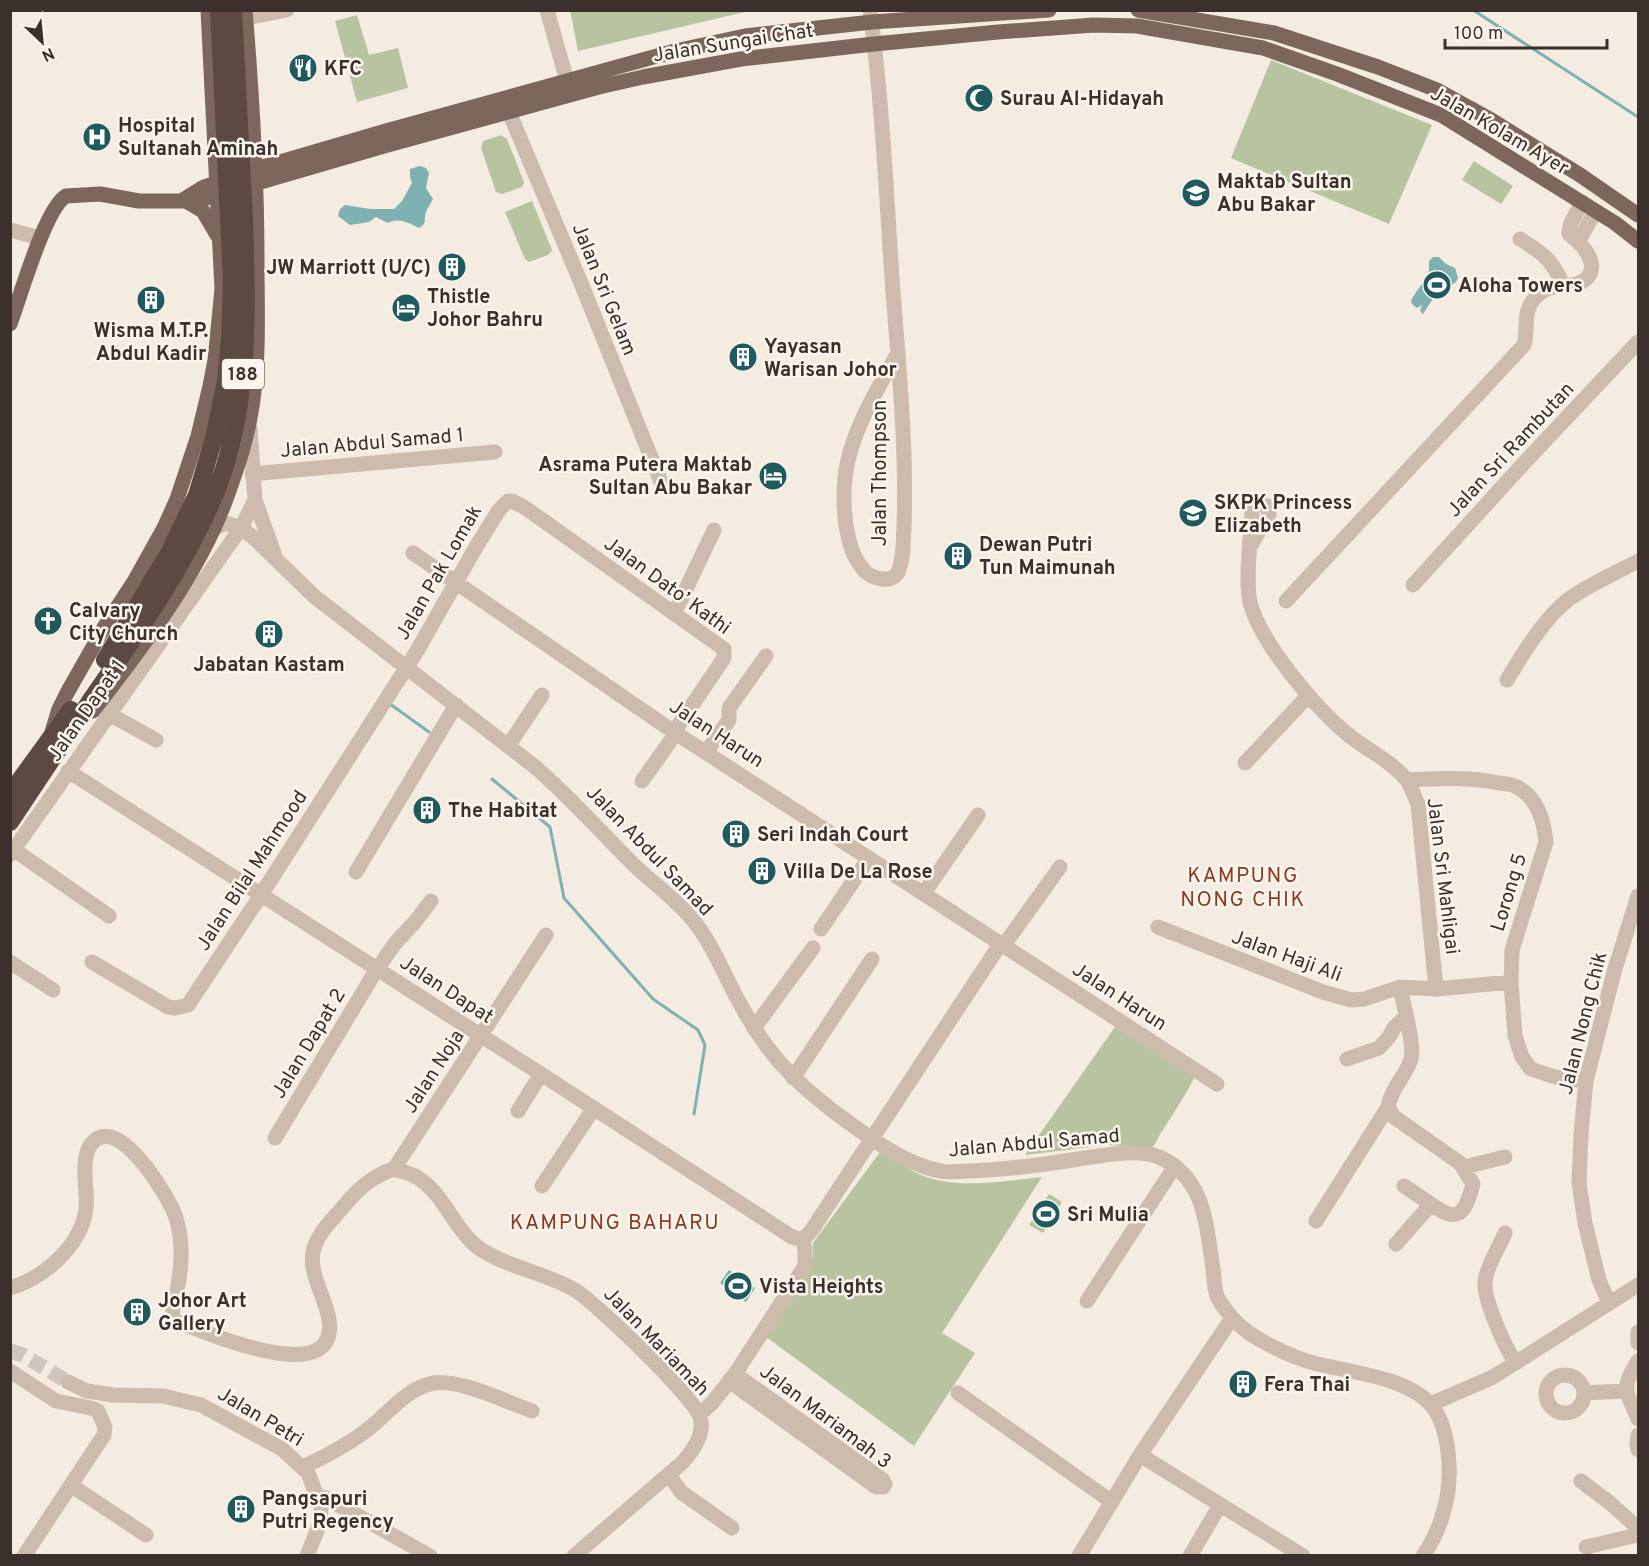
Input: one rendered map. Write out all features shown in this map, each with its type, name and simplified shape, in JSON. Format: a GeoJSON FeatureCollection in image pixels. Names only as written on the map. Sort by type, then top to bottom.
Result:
{"type":"FeatureCollection","features":[{"type":"Feature","properties":{"kind":"highway","name":"188"},"geometry":{"type":"LineString","coordinates":[[10,822],[33,789],[170,551],[197,495],[214,438],[226,381],[232,281],[219,10]]}},
{"type":"Feature","properties":{"kind":"highway","name":"188"},"geometry":{"type":"LineString","coordinates":[[10,794],[51,737],[87,697],[165,590],[195,537],[217,488],[232,438],[243,378],[246,293],[241,13]]}},
{"type":"Feature","properties":{"kind":"main road"},"geometry":{"type":"LineString","coordinates":[[51,737],[59,709],[67,693],[164,528],[198,436],[215,360],[222,289],[208,10]]}},
{"type":"Feature","properties":{"kind":"main road","name":"Jalan Sungai Chat"},"geometry":{"type":"LineString","coordinates":[[256,176],[307,154],[675,51],[745,36],[871,16],[1049,10]]}},
{"type":"Feature","properties":{"kind":"main road","name":"Jalan Kolam Ayer"},"geometry":{"type":"LineString","coordinates":[[1138,10],[1267,31],[1378,67],[1437,90],[1488,118],[1638,215]]}},
{"type":"Feature","properties":{"kind":"main road"},"geometry":{"type":"LineString","coordinates":[[33,789],[151,636],[192,570],[230,489],[250,419],[257,348],[256,176],[255,137],[241,13]]}},
{"type":"Feature","properties":{"kind":"main road","name":"Jalan Sungai Chat"},"geometry":{"type":"LineString","coordinates":[[256,176],[598,87],[741,59],[998,32],[1094,26],[1137,27],[1263,48]]}},
{"type":"Feature","properties":{"kind":"main road","name":"Jalan Kolam Ayer"},"geometry":{"type":"LineString","coordinates":[[1263,48],[1348,78],[1441,115],[1595,212],[1615,222],[1638,242]]}},
{"type":"Feature","properties":{"kind":"main road"},"geometry":{"type":"LineString","coordinates":[[255,137],[260,145],[273,153],[307,154]]}},
{"type":"Feature","properties":{"kind":"main road"},"geometry":{"type":"LineString","coordinates":[[183,200],[202,180],[215,151]]}},
{"type":"Feature","properties":{"kind":"main road"},"geometry":{"type":"LineString","coordinates":[[183,200],[196,191],[218,188],[256,176]]}},
{"type":"Feature","properties":{"kind":"main road"},"geometry":{"type":"LineString","coordinates":[[10,324],[40,238],[55,207],[66,196],[100,194],[139,201],[183,200],[203,211],[220,240]]}},
{"type":"Feature","properties":{"kind":"street"},"geometry":{"type":"LineString","coordinates":[[241,13],[286,10]]}},
{"type":"Feature","properties":{"kind":"street"},"geometry":{"type":"LineString","coordinates":[[547,10],[567,81]]}},
{"type":"Feature","properties":{"kind":"street","name":"Jalan Thompson"},"geometry":{"type":"LineString","coordinates":[[871,16],[898,353],[904,480],[903,536],[898,572],[885,580],[874,578],[864,571],[852,551],[843,498],[845,474],[858,427],[898,353]]}},
{"type":"Feature","properties":{"kind":"street","name":"Jalan Sri Gelam"},"geometry":{"type":"LineString","coordinates":[[508,112],[551,209],[661,482]]}},
{"type":"Feature","properties":{"kind":"street"},"geometry":{"type":"LineString","coordinates":[[1286,601],[1524,345],[1525,315],[1536,296],[1543,290],[1579,284],[1587,277],[1592,269],[1592,261],[1587,251],[1569,234],[1570,225],[1582,202]]}},
{"type":"Feature","properties":{"kind":"street"},"geometry":{"type":"LineString","coordinates":[[1578,242],[1595,212]]}},
{"type":"Feature","properties":{"kind":"street"},"geometry":{"type":"LineString","coordinates":[[15,231],[40,238]]}},
{"type":"Feature","properties":{"kind":"street"},"geometry":{"type":"LineString","coordinates":[[1520,239],[1547,256],[1563,285]]}},
{"type":"Feature","properties":{"kind":"street","name":"Jalan Sri Rambutan"},"geometry":{"type":"LineString","coordinates":[[1413,585],[1638,342]]}},
{"type":"Feature","properties":{"kind":"street","name":"Jalan Abdul Samad"},"geometry":{"type":"LineString","coordinates":[[250,419],[255,500],[276,558]]}},
{"type":"Feature","properties":{"kind":"street","name":"Jalan Abdul Samad 1"},"geometry":{"type":"LineString","coordinates":[[252,474],[495,452]]}},
{"type":"Feature","properties":{"kind":"street","name":"Jalan Dapat 1"},"geometry":{"type":"LineString","coordinates":[[12,852],[241,528],[255,500]]}},
{"type":"Feature","properties":{"kind":"street","name":"Jalan Pak Lomak"},"geometry":{"type":"LineString","coordinates":[[407,666],[499,510],[508,501]]}},
{"type":"Feature","properties":{"kind":"street","name":"Jalan Dato’ Kathi"},"geometry":{"type":"LineString","coordinates":[[508,501],[524,507],[721,646],[726,653],[675,732]]}},
{"type":"Feature","properties":{"kind":"street"},"geometry":{"type":"LineString","coordinates":[[212,530],[225,523],[241,528]]}},
{"type":"Feature","properties":{"kind":"street","name":"Jalan Abdul Samad"},"geometry":{"type":"LineString","coordinates":[[241,528],[276,558],[315,597],[407,666],[563,790],[633,864],[691,917],[754,1028],[782,1067],[827,1106],[872,1138],[903,1157],[942,1172],[981,1171],[1052,1164],[1112,1154],[1156,1156],[1175,1166]]}},
{"type":"Feature","properties":{"kind":"street"},"geometry":{"type":"LineString","coordinates":[[674,614],[714,530]]}},
{"type":"Feature","properties":{"kind":"street","name":"Jalan Sri Mahligai"},"geometry":{"type":"LineString","coordinates":[[1251,545],[1249,588],[1255,615],[1267,638],[1308,696],[1333,722],[1387,762],[1407,780],[1418,804],[1436,989]]}},
{"type":"Feature","properties":{"kind":"street","name":"Jalan Harun"},"geometry":{"type":"LineString","coordinates":[[414,553],[675,732],[1217,1084]]}},
{"type":"Feature","properties":{"kind":"street"},"geometry":{"type":"LineString","coordinates":[[1507,680],[1534,638],[1568,600],[1638,561]]}},
{"type":"Feature","properties":{"kind":"street"},"geometry":{"type":"LineString","coordinates":[[706,752],[729,720],[729,708],[766,656]]}},
{"type":"Feature","properties":{"kind":"street","name":"Jalan Bilal Mahmood"},"geometry":{"type":"LineString","coordinates":[[92,962],[168,1007],[188,1005],[407,666]]}},
{"type":"Feature","properties":{"kind":"street"},"geometry":{"type":"LineString","coordinates":[[508,746],[542,695]]}},
{"type":"Feature","properties":{"kind":"street"},"geometry":{"type":"LineString","coordinates":[[1245,763],[1308,696]]}},
{"type":"Feature","properties":{"kind":"street"},"geometry":{"type":"LineString","coordinates":[[356,872],[444,725],[458,706]]}},
{"type":"Feature","properties":{"kind":"street"},"geometry":{"type":"LineString","coordinates":[[109,714],[156,740]]}},
{"type":"Feature","properties":{"kind":"street"},"geometry":{"type":"LineString","coordinates":[[642,781],[675,732]]}},
{"type":"Feature","properties":{"kind":"street","name":"Jalan Dapat"},"geometry":{"type":"LineString","coordinates":[[68,771],[792,1237],[803,1240]]}},
{"type":"Feature","properties":{"kind":"street"},"geometry":{"type":"LineString","coordinates":[[1418,804],[1421,793],[1433,778]]}},
{"type":"Feature","properties":{"kind":"street","name":"Lorong 5"},"geometry":{"type":"LineString","coordinates":[[1407,780],[1433,778],[1484,780],[1517,786],[1539,809],[1546,842],[1512,950],[1511,982],[1515,1036],[1522,1057],[1531,1069],[1555,1077],[1586,1081]]}},
{"type":"Feature","properties":{"kind":"street"},"geometry":{"type":"LineString","coordinates":[[924,893],[978,815]]}},
{"type":"Feature","properties":{"kind":"street"},"geometry":{"type":"LineString","coordinates":[[12,852],[109,916]]}},
{"type":"Feature","properties":{"kind":"street"},"geometry":{"type":"LineString","coordinates":[[821,929],[869,858]]}},
{"type":"Feature","properties":{"kind":"street"},"geometry":{"type":"LineString","coordinates":[[803,1240],[1002,944],[1060,867]]}},
{"type":"Feature","properties":{"kind":"street","name":"Jalan Nong Chik"},"geometry":{"type":"LineString","coordinates":[[1610,1303],[1599,1280],[1585,1222],[1580,1183],[1581,1134],[1586,1081],[1614,972],[1638,896]]}},
{"type":"Feature","properties":{"kind":"street","name":"Jalan Dapat 2"},"geometry":{"type":"LineString","coordinates":[[274,1138],[377,969],[396,942],[432,901]]}},
{"type":"Feature","properties":{"kind":"street","name":"Jalan Haji Ali"},"geometry":{"type":"LineString","coordinates":[[1158,927],[1323,992],[1351,1000],[1364,999],[1400,987],[1436,989],[1511,982]]}},
{"type":"Feature","properties":{"kind":"street","name":"Jalan Noja"},"geometry":{"type":"LineString","coordinates":[[394,1169],[546,935]]}},
{"type":"Feature","properties":{"kind":"street"},"geometry":{"type":"LineString","coordinates":[[754,1028],[813,948]]}},
{"type":"Feature","properties":{"kind":"street"},"geometry":{"type":"LineString","coordinates":[[793,1078],[872,959]]}},
{"type":"Feature","properties":{"kind":"street"},"geometry":{"type":"LineString","coordinates":[[10,962],[53,990]]}},
{"type":"Feature","properties":{"kind":"street"},"geometry":{"type":"LineString","coordinates":[[1316,1221],[1388,1107],[1391,1095],[1411,1058],[1411,1046],[1400,987]]}},
{"type":"Feature","properties":{"kind":"street"},"geometry":{"type":"LineString","coordinates":[[1347,1059],[1379,1048],[1405,1017]]}},
{"type":"Feature","properties":{"kind":"street"},"geometry":{"type":"LineString","coordinates":[[518,1111],[541,1074]]}},
{"type":"Feature","properties":{"kind":"street"},"geometry":{"type":"LineString","coordinates":[[1388,1107],[1394,1117],[1464,1167],[1473,1184],[1466,1205],[1460,1213],[1452,1216],[1443,1213],[1404,1186]]}},
{"type":"Feature","properties":{"kind":"street"},"geometry":{"type":"LineString","coordinates":[[542,1186],[594,1108]]}},
{"type":"Feature","properties":{"kind":"street"},"geometry":{"type":"LineString","coordinates":[[10,1288],[25,1284],[41,1274],[74,1239],[82,1225],[86,1210],[86,1157],[90,1145],[100,1138],[110,1137],[120,1140],[134,1152],[174,1211],[181,1230],[181,1266],[171,1319],[231,1341],[274,1353],[309,1354],[322,1347],[330,1329],[323,1296],[316,1278],[313,1261],[314,1249],[320,1236],[358,1190],[372,1178],[394,1169]]}},
{"type":"Feature","properties":{"kind":"street"},"geometry":{"type":"LineString","coordinates":[[1464,1167],[1505,1157]]}},
{"type":"Feature","properties":{"kind":"street"},"geometry":{"type":"LineString","coordinates":[[1087,1300],[1175,1166],[1189,1180],[1203,1208],[1217,1295],[1232,1318],[1265,1343],[1312,1363],[1382,1379],[1414,1391],[1431,1404],[1443,1427],[1448,1448],[1449,1472],[1446,1503],[1427,1554]]}},
{"type":"Feature","properties":{"kind":"street","name":"Jalan Mariamah"},"geometry":{"type":"LineString","coordinates":[[394,1169],[414,1176],[431,1188],[475,1244],[489,1253],[546,1276],[575,1291],[598,1308],[660,1369],[699,1415],[701,1427],[696,1446],[683,1462],[574,1556]]}},
{"type":"Feature","properties":{"kind":"street"},"geometry":{"type":"LineString","coordinates":[[1396,1244],[1431,1204]]}},
{"type":"Feature","properties":{"kind":"street"},"geometry":{"type":"LineString","coordinates":[[1505,1233],[1485,1282],[1494,1319],[1516,1363]]}},
{"type":"Feature","properties":{"kind":"street","name":"Jalan Mariamah 3"},"geometry":{"type":"LineString","coordinates":[[699,1415],[732,1378],[805,1266],[803,1240]]}},
{"type":"Feature","properties":{"kind":"street"},"geometry":{"type":"LineString","coordinates":[[1431,1404],[1493,1377],[1638,1285]]}},
{"type":"Feature","properties":{"kind":"street"},"geometry":{"type":"LineString","coordinates":[[1079,1556],[1140,1455],[1232,1318]]}},
{"type":"Feature","properties":{"kind":"street"},"geometry":{"type":"LineString","coordinates":[[1638,1332],[1638,1343]]}},
{"type":"Feature","properties":{"kind":"street"},"geometry":{"type":"LineString","coordinates":[[1638,1361],[1628,1378],[1625,1390],[1638,1419]]}},
{"type":"Feature","properties":{"kind":"street"},"geometry":{"type":"LineString","coordinates":[[10,1371],[56,1401],[98,1411],[105,1426],[104,1435],[24,1556]]}},
{"type":"Feature","properties":{"kind":"street","name":"Jalan Mariamah 3"},"geometry":{"type":"LineString","coordinates":[[732,1378],[882,1479],[885,1484],[883,1487],[876,1487],[732,1378]]}},
{"type":"Feature","properties":{"kind":"street","name":"Jalan Petri"},"geometry":{"type":"LineString","coordinates":[[68,1382],[87,1391],[113,1395],[163,1396],[201,1405],[282,1449],[308,1473],[321,1507],[320,1523],[307,1556]]}},
{"type":"Feature","properties":{"kind":"street"},"geometry":{"type":"LineString","coordinates":[[303,1467],[331,1455],[365,1432],[417,1389],[436,1383],[485,1393],[532,1411]]}},
{"type":"Feature","properties":{"kind":"street"},"geometry":{"type":"LineString","coordinates":[[1584,1393],[1625,1390]]}},
{"type":"Feature","properties":{"kind":"street"},"geometry":{"type":"LineString","coordinates":[[958,1393],[1112,1502]]}},
{"type":"Feature","properties":{"kind":"street"},"geometry":{"type":"LineString","coordinates":[[1638,1435],[1638,1450]]}},
{"type":"Feature","properties":{"kind":"street"},"geometry":{"type":"LineString","coordinates":[[1140,1455],[1302,1555]]}},
{"type":"Feature","properties":{"kind":"street"},"geometry":{"type":"LineString","coordinates":[[669,1475],[681,1492],[732,1528]]}},
{"type":"Feature","properties":{"kind":"street"},"geometry":{"type":"LineString","coordinates":[[1581,1481],[1638,1528]]}},
{"type":"Feature","properties":{"kind":"street"},"geometry":{"type":"LineString","coordinates":[[72,1486],[146,1535]]}},
{"type":"Feature","properties":{"kind":"street"},"geometry":{"type":"LineString","coordinates":[[318,1496],[326,1498],[430,1556]]}},
{"type":"Feature","properties":{"kind":"street"},"geometry":{"type":"LineString","coordinates":[[1190,1556],[1220,1505]]}},
{"type":"Feature","properties":{"kind":"street"},"geometry":{"type":"LineString","coordinates":[[1586,1547],[1638,1535]]}},
{"type":"Feature","properties":{"kind":"green space"},"geometry":{"type":"Polygon","coordinates":[[[570,10],[749,10],[749,11],[578,51],[570,10]]]}},
{"type":"Feature","properties":{"kind":"green space"},"geometry":{"type":"Polygon","coordinates":[[[357,15],[369,55],[398,48],[408,88],[357,102],[335,21],[357,15]]]}},
{"type":"Feature","properties":{"kind":"green space"},"geometry":{"type":"Polygon","coordinates":[[[1271,60],[1432,125],[1389,224],[1231,158],[1271,60]]]}},
{"type":"Feature","properties":{"kind":"green space"},"geometry":{"type":"Polygon","coordinates":[[[501,135],[507,139],[524,182],[522,187],[502,194],[496,192],[481,148],[483,141],[501,135]]]}},
{"type":"Feature","properties":{"kind":"green space"},"geometry":{"type":"Polygon","coordinates":[[[1474,161],[1513,186],[1501,204],[1462,180],[1474,161]]]}},
{"type":"Feature","properties":{"kind":"green space"},"geometry":{"type":"Polygon","coordinates":[[[532,201],[552,250],[548,255],[529,262],[525,259],[505,212],[532,201]]]}},
{"type":"Feature","properties":{"kind":"green space"},"geometry":{"type":"Polygon","coordinates":[[[1115,1027],[1195,1076],[1153,1147],[1107,1145],[1025,1155],[1115,1027]]]}},
{"type":"Feature","properties":{"kind":"green space"},"geometry":{"type":"Polygon","coordinates":[[[880,1152],[911,1170],[935,1180],[981,1183],[1042,1177],[942,1333],[975,1353],[914,1446],[765,1336],[813,1257],[813,1243],[880,1152]]]}},
{"type":"Feature","properties":{"kind":"green space","name":"Sri Mulia"},"geometry":{"type":"Polygon","coordinates":[[[1049,1194],[1062,1202],[1043,1233],[1029,1225],[1049,1194]]]}},
{"type":"Feature","properties":{"kind":"water"},"geometry":{"type":"Polygon","coordinates":[[[420,166],[426,168],[429,173],[426,188],[433,199],[426,212],[424,223],[419,228],[400,221],[388,223],[376,217],[369,222],[350,225],[338,216],[340,209],[345,205],[370,209],[394,209],[402,201],[412,183],[410,169],[420,166]]]}},
{"type":"Feature","properties":{"kind":"water","name":"Aloha Towers"},"geometry":{"type":"Polygon","coordinates":[[[1433,257],[1439,257],[1446,264],[1455,268],[1458,278],[1456,282],[1434,297],[1423,314],[1420,311],[1422,305],[1417,308],[1411,300],[1429,273],[1429,261],[1433,257]]]}},
{"type":"Feature","properties":{"kind":"water","name":"Vista Heights"},"geometry":{"type":"Polygon","coordinates":[[[729,1270],[755,1288],[746,1302],[720,1283],[729,1270]]]}},
{"type":"Feature","properties":{"kind":"waterway"},"geometry":{"type":"LineString","coordinates":[[1473,10],[1638,117]]}},
{"type":"Feature","properties":{"kind":"waterway"},"geometry":{"type":"LineString","coordinates":[[390,704],[429,732]]}},
{"type":"Feature","properties":{"kind":"waterway"},"geometry":{"type":"LineString","coordinates":[[492,779],[550,827],[564,898],[653,999],[698,1030],[705,1045],[694,1114]]}},
{"type":"Feature","properties":{"kind":"tunnel"},"geometry":{"type":"LineString","coordinates":[[10,1351],[23,1355],[68,1382]]}},
{"type":"Feature","properties":{"kind":"place","name":"KFC"},"geometry":{"type":"Point","coordinates":[303,68]}},
{"type":"Feature","properties":{"kind":"place","name":"Surau Al-Hidayah"},"geometry":{"type":"Point","coordinates":[979,98]}},
{"type":"Feature","properties":{"kind":"place","name":"Hospital Sultanah Aminah"},"geometry":{"type":"Point","coordinates":[97,137]}},
{"type":"Feature","properties":{"kind":"place","name":"Maktab Sultan Abu Bakar"},"geometry":{"type":"Point","coordinates":[1196,193]}},
{"type":"Feature","properties":{"kind":"place","name":"JW Marriott (U/C)"},"geometry":{"type":"Point","coordinates":[452,267]}},
{"type":"Feature","properties":{"kind":"place","name":"Aloha Towers"},"geometry":{"type":"Point","coordinates":[1437,285]}},
{"type":"Feature","properties":{"kind":"place","name":"Wisma M.T.P. Abdul Kadir"},"geometry":{"type":"Point","coordinates":[151,300]}},
{"type":"Feature","properties":{"kind":"place","name":"Thistle Johor Bahru"},"geometry":{"type":"Point","coordinates":[406,308]}},
{"type":"Feature","properties":{"kind":"place","name":"Yayasan Warisan Johor"},"geometry":{"type":"Point","coordinates":[743,357]}},
{"type":"Feature","properties":{"kind":"place","name":"Asrama Putera Maktab Sultan Abu Bakar"},"geometry":{"type":"Point","coordinates":[773,476]}},
{"type":"Feature","properties":{"kind":"place","name":"SKPK Princess Elizabeth"},"geometry":{"type":"Point","coordinates":[1193,513]}},
{"type":"Feature","properties":{"kind":"place","name":"Dewan Putri Tun Maimunah"},"geometry":{"type":"Point","coordinates":[958,556]}},
{"type":"Feature","properties":{"kind":"place","name":"Calvary City Church"},"geometry":{"type":"Point","coordinates":[48,621]}},
{"type":"Feature","properties":{"kind":"place","name":"Jabatan Kastam"},"geometry":{"type":"Point","coordinates":[269,634]}},
{"type":"Feature","properties":{"kind":"place","name":"The Habitat"},"geometry":{"type":"Point","coordinates":[427,810]}},
{"type":"Feature","properties":{"kind":"place","name":"Seri Indah Court"},"geometry":{"type":"Point","coordinates":[736,834]}},
{"type":"Feature","properties":{"kind":"place","name":"Villa De La Rose"},"geometry":{"type":"Point","coordinates":[762,871]}},
{"type":"Feature","properties":{"kind":"place","name":"Sri Mulia"},"geometry":{"type":"Point","coordinates":[1046,1214]}},
{"type":"Feature","properties":{"kind":"place","name":"Vista Heights"},"geometry":{"type":"Point","coordinates":[738,1286]}},
{"type":"Feature","properties":{"kind":"place","name":"Johor Art Gallery"},"geometry":{"type":"Point","coordinates":[137,1312]}},
{"type":"Feature","properties":{"kind":"place","name":"Fera Thai"},"geometry":{"type":"Point","coordinates":[1243,1384]}},
{"type":"Feature","properties":{"kind":"place","name":"Pangsapuri Putri Regency"},"geometry":{"type":"Point","coordinates":[241,1509]}},
{"type":"Feature","properties":{"kind":"district","name":"KAMPUNG NONG CHIK"},"geometry":{"type":"Point","coordinates":[1243,887]}},
{"type":"Feature","properties":{"kind":"district","name":"KAMPUNG BAHARU"},"geometry":{"type":"Point","coordinates":[615,1222]}}]}
